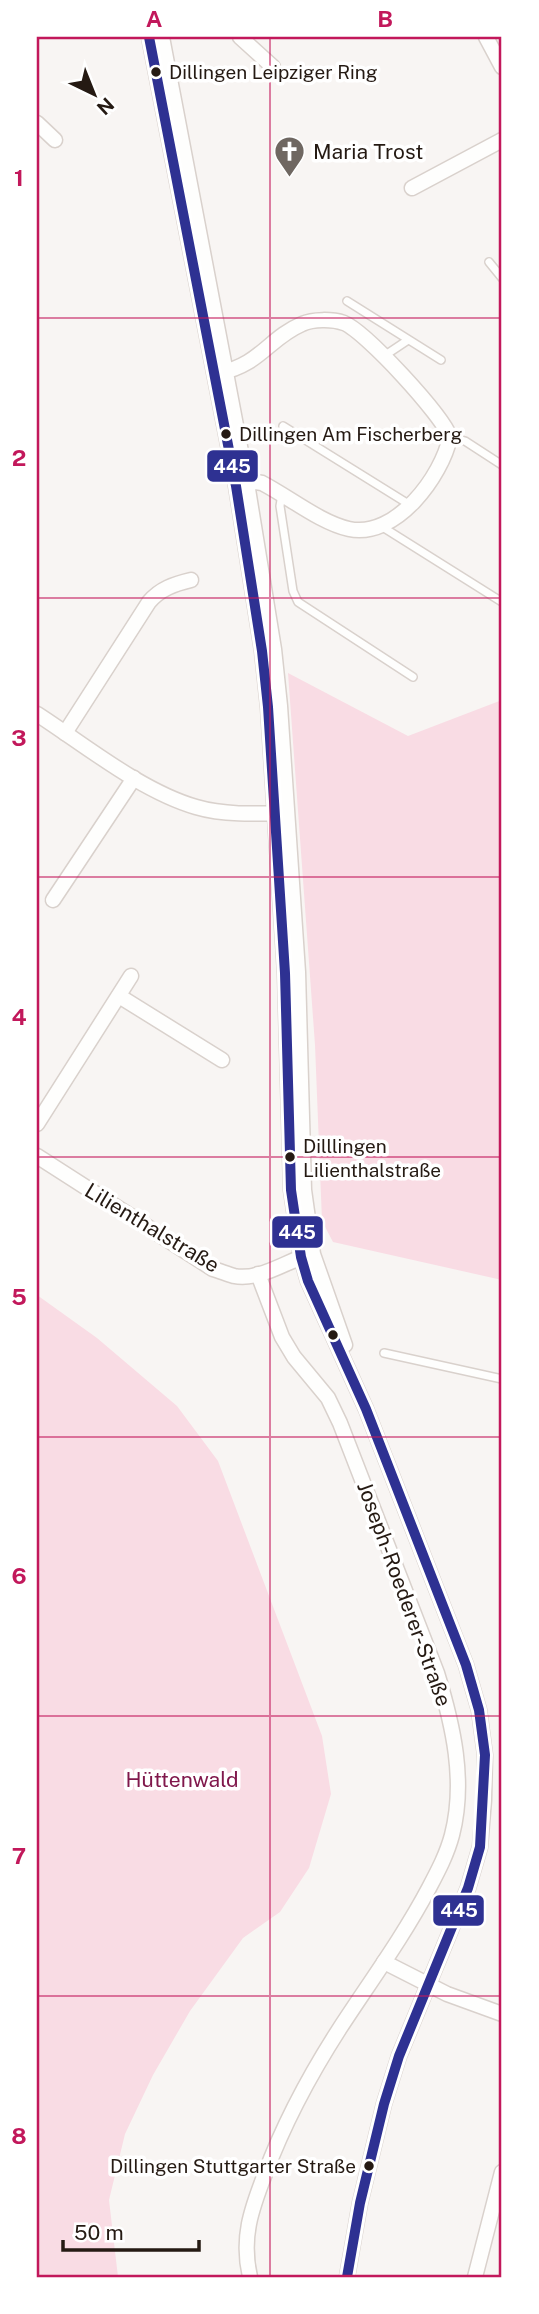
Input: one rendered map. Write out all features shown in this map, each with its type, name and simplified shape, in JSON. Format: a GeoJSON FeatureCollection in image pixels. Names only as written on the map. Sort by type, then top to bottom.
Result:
{"type":"FeatureCollection","features":[{"type":"Feature","properties":{"kind":"street"},"geometry":{"type":"LineString","coordinates":[[149,37],[220,373]]}},
{"type":"Feature","properties":{"kind":"street"},"geometry":{"type":"LineString","coordinates":[[162,37],[220,373],[274,649],[281,813],[298,972],[307,1256],[349,1355],[366,1409],[466,1665],[479,1710],[485,1755],[480,1847],[468,1888],[399,2056],[384,2104],[360,2203],[347,2277]]}},
{"type":"Feature","properties":{"kind":"street"},"geometry":{"type":"LineString","coordinates":[[240,37],[273,67]]}},
{"type":"Feature","properties":{"kind":"street"},"geometry":{"type":"LineString","coordinates":[[491,39],[502,67]]}},
{"type":"Feature","properties":{"kind":"street"},"geometry":{"type":"LineString","coordinates":[[37,123],[55,140]]}},
{"type":"Feature","properties":{"kind":"street"},"geometry":{"type":"LineString","coordinates":[[412,187],[502,140]]}},
{"type":"Feature","properties":{"kind":"street"},"geometry":{"type":"LineString","coordinates":[[220,373],[241,368],[303,323],[324,320],[345,324],[364,336],[438,416],[450,437],[446,455],[434,478],[410,505],[381,526],[368,529],[352,530],[333,523],[262,483],[241,484]]}},
{"type":"Feature","properties":{"kind":"street"},"geometry":{"type":"LineString","coordinates":[[65,733],[149,602],[172,584],[191,580]]}},
{"type":"Feature","properties":{"kind":"street"},"geometry":{"type":"LineString","coordinates":[[37,715],[167,797],[197,808],[231,813],[281,813]]}},
{"type":"Feature","properties":{"kind":"street"},"geometry":{"type":"LineString","coordinates":[[53,900],[134,778]]}},
{"type":"Feature","properties":{"kind":"street"},"geometry":{"type":"LineString","coordinates":[[37,1124],[131,976]]}},
{"type":"Feature","properties":{"kind":"street"},"geometry":{"type":"LineString","coordinates":[[119,996],[222,1060]]}},
{"type":"Feature","properties":{"kind":"street","name":"Lilienthalstraße"},"geometry":{"type":"LineString","coordinates":[[37,1156],[213,1269],[235,1276],[258,1274],[307,1256]]}},
{"type":"Feature","properties":{"kind":"street","name":"Joseph-Roederer-Straße"},"geometry":{"type":"LineString","coordinates":[[250,2277],[246,2261],[246,2233],[273,2152],[339,2030],[420,1905],[442,1863],[452,1835],[458,1774],[448,1710],[437,1673],[340,1423],[328,1398],[294,1357],[282,1337],[258,1274]]}},
{"type":"Feature","properties":{"kind":"street"},"geometry":{"type":"LineString","coordinates":[[384,1962],[428,1985],[502,2014]]}},
{"type":"Feature","properties":{"kind":"street"},"geometry":{"type":"LineString","coordinates":[[475,2277],[502,2172]]}},
{"type":"Feature","properties":{"kind":"lane"},"geometry":{"type":"LineString","coordinates":[[489,262],[502,278]]}},
{"type":"Feature","properties":{"kind":"lane"},"geometry":{"type":"LineString","coordinates":[[347,300],[441,360]]}},
{"type":"Feature","properties":{"kind":"lane"},"geometry":{"type":"LineString","coordinates":[[383,357],[408,340]]}},
{"type":"Feature","properties":{"kind":"lane"},"geometry":{"type":"LineString","coordinates":[[283,426],[410,505]]}},
{"type":"Feature","properties":{"kind":"lane"},"geometry":{"type":"LineString","coordinates":[[450,437],[465,441],[502,465]]}},
{"type":"Feature","properties":{"kind":"lane"},"geometry":{"type":"LineString","coordinates":[[282,493],[280,506],[293,592],[298,603],[413,677]]}},
{"type":"Feature","properties":{"kind":"lane"},"geometry":{"type":"LineString","coordinates":[[381,526],[502,602]]}},
{"type":"Feature","properties":{"kind":"lane"},"geometry":{"type":"LineString","coordinates":[[384,1353],[502,1379]]}},
{"type":"Feature","properties":{"kind":"green space"},"geometry":{"type":"Polygon","coordinates":[[[288,673],[408,736],[502,700],[502,1280],[333,1242],[322,1221],[315,1045],[288,673]]]}},
{"type":"Feature","properties":{"kind":"green space","name":"Hüttenwald"},"geometry":{"type":"Polygon","coordinates":[[[37,1295],[97,1338],[177,1406],[218,1461],[322,1736],[331,1794],[309,1868],[280,1912],[243,1938],[190,2011],[153,2075],[125,2134],[109,2200],[118,2277],[37,2277],[37,1295]]]}},
{"type":"Feature","properties":{"kind":"transit line","name":"445"},"geometry":{"type":"LineString","coordinates":[[149,37],[236,486],[262,651],[285,973],[291,1190],[301,1257],[308,1281],[366,1409],[466,1665],[479,1710],[485,1755],[480,1847],[468,1888],[399,2056],[384,2104],[360,2203],[347,2277]]}},
{"type":"Feature","properties":{"kind":"place","name":"Dillingen Leipziger Ring"},"geometry":{"type":"Point","coordinates":[156,72]}},
{"type":"Feature","properties":{"kind":"place","name":"Maria Trost"},"geometry":{"type":"Point","coordinates":[290,179]}},
{"type":"Feature","properties":{"kind":"place","name":"Dillingen Am Fischerberg"},"geometry":{"type":"Point","coordinates":[226,434]}},
{"type":"Feature","properties":{"kind":"place","name":"Dilllingen Lilienthalstraße"},"geometry":{"type":"Point","coordinates":[290,1157]}},
{"type":"Feature","properties":{"kind":"place","name":"Dillingen Stuttgarter Straße"},"geometry":{"type":"Point","coordinates":[369,2166]}}]}
